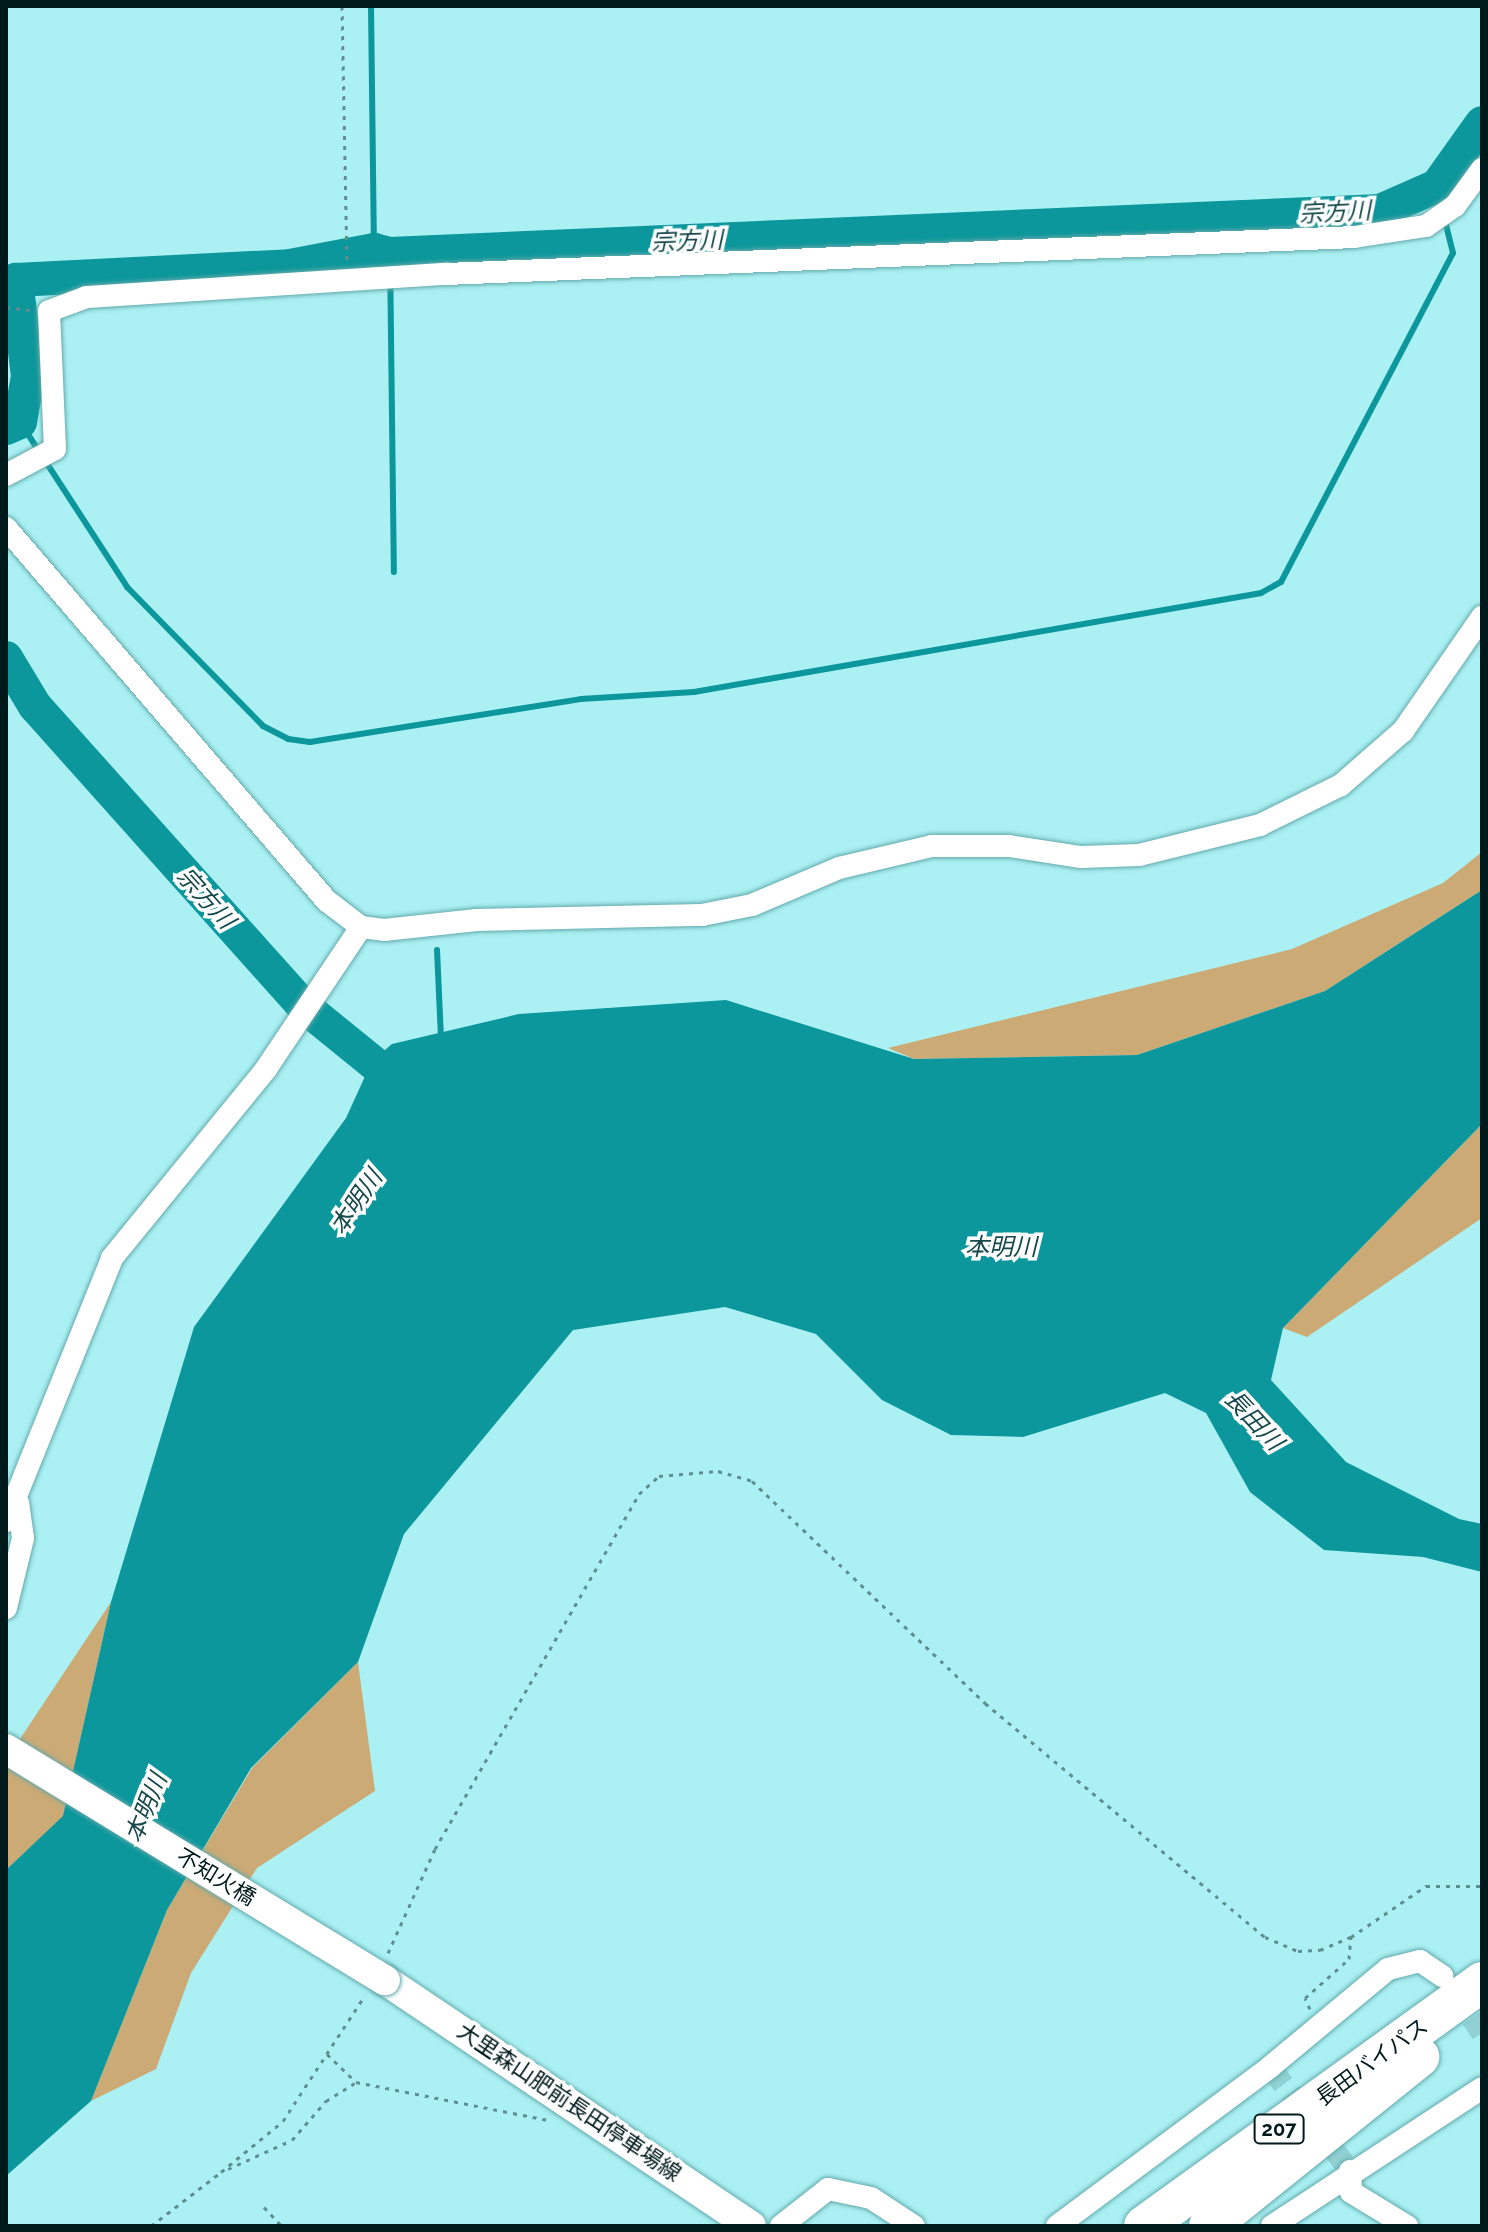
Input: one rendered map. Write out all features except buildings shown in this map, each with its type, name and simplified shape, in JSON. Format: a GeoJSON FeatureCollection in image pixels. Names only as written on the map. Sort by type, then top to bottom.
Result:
{"type":"FeatureCollection","features":[{"type":"Feature","properties":{"kind":"highway","name":"長田バイパス"},"geometry":{"type":"LineString","coordinates":[[1168,2226],[1421,2040],[1482,1982]]}},
{"type":"Feature","properties":{"kind":"highway","name":"長田バイパス"},"geometry":{"type":"LineString","coordinates":[[1144,2226],[1421,2040],[1482,2011]]}},
{"type":"Feature","properties":{"kind":"highway"},"geometry":{"type":"LineString","coordinates":[[1114,2226],[1278,2105],[1421,2040]]}},
{"type":"Feature","properties":{"kind":"highway"},"geometry":{"type":"LineString","coordinates":[[1209,2226],[1421,2040]]}},
{"type":"Feature","properties":{"kind":"main road","name":"不知火橋"},"geometry":{"type":"LineString","coordinates":[[6,1749],[379,1976]]}},
{"type":"Feature","properties":{"kind":"main road","name":"大里森山肥前長田停車場線"},"geometry":{"type":"LineString","coordinates":[[379,1976],[751,2226]]}},
{"type":"Feature","properties":{"kind":"street"},"geometry":{"type":"LineString","coordinates":[[6,475],[55,449],[49,311],[63,303],[87,297],[348,284],[446,274],[1384,234],[1426,226],[1455,206],[1482,169]]}},
{"type":"Feature","properties":{"kind":"street"},"geometry":{"type":"LineString","coordinates":[[6,528],[327,901],[361,927],[600,915],[702,915],[752,905],[839,868],[932,846],[1009,846],[1081,857],[1139,855],[1260,825],[1341,785],[1403,731],[1482,617]]}},
{"type":"Feature","properties":{"kind":"street"},"geometry":{"type":"LineString","coordinates":[[6,1608],[23,1538],[12,1512],[112,1258],[266,1069],[361,927]]}},
{"type":"Feature","properties":{"kind":"street"},"geometry":{"type":"LineString","coordinates":[[1057,2226],[1318,2027],[1388,1969],[1420,1961],[1442,1976]]}},
{"type":"Feature","properties":{"kind":"street"},"geometry":{"type":"LineString","coordinates":[[1272,2226],[1350,2171],[1482,2088]]}},
{"type":"Feature","properties":{"kind":"street"},"geometry":{"type":"LineString","coordinates":[[1350,2171],[1351,2192],[1407,2226]]}},
{"type":"Feature","properties":{"kind":"street"},"geometry":{"type":"LineString","coordinates":[[781,2226],[828,2189],[871,2198],[914,2226]]}},
{"type":"Feature","properties":{"kind":"path"},"geometry":{"type":"LineString","coordinates":[[342,6],[348,284]]}},
{"type":"Feature","properties":{"kind":"path"},"geometry":{"type":"LineString","coordinates":[[151,2226],[283,2121],[379,1976],[435,1849],[639,1494],[659,1476],[706,1471],[752,1481],[985,1703],[1265,1937],[1298,1951],[1320,1950],[1351,1937],[1426,1886],[1482,1886]]}},
{"type":"Feature","properties":{"kind":"path"},"geometry":{"type":"LineString","coordinates":[[1318,2027],[1305,1998],[1349,1959],[1351,1937]]}},
{"type":"Feature","properties":{"kind":"path"},"geometry":{"type":"LineString","coordinates":[[327,2054],[356,2082],[537,2121],[591,2116]]}},
{"type":"Feature","properties":{"kind":"path"},"geometry":{"type":"LineString","coordinates":[[221,2172],[292,2140],[326,2101],[356,2082]]}},
{"type":"Feature","properties":{"kind":"path"},"geometry":{"type":"LineString","coordinates":[[264,2207],[282,2226]]}},
{"type":"Feature","properties":{"kind":"shaded area"},"geometry":{"type":"Polygon","coordinates":[[[1482,852],[1482,890],[1325,991],[1137,1055],[914,1059],[888,1048],[1292,949],[1443,883],[1482,852]]]}},
{"type":"Feature","properties":{"kind":"shaded area"},"geometry":{"type":"Polygon","coordinates":[[[1482,1124],[1482,1218],[1307,1337],[1283,1328],[1482,1124]]]}},
{"type":"Feature","properties":{"kind":"shaded area"},"geometry":{"type":"Polygon","coordinates":[[[111,1602],[63,1817],[6,1870],[6,1760],[111,1602]]]}},
{"type":"Feature","properties":{"kind":"shaded area"},"geometry":{"type":"Polygon","coordinates":[[[358,1662],[375,1791],[257,1868],[191,1973],[156,2069],[91,2101],[167,1910],[252,1768],[358,1662]]]}},
{"type":"Feature","properties":{"kind":"water","name":"本明川"},"geometry":{"type":"Polygon","coordinates":[[[1482,890],[1482,1124],[1283,1328],[1271,1380],[1346,1462],[1459,1519],[1482,1524],[1482,1572],[1423,1557],[1324,1550],[1250,1492],[1206,1413],[1165,1393],[1023,1437],[951,1435],[882,1400],[816,1334],[725,1307],[573,1330],[404,1534],[358,1662],[251,1768],[167,1910],[91,2101],[6,2176],[6,1870],[63,1816],[111,1602],[194,1327],[346,1118],[372,1061],[392,1044],[519,1014],[726,1000],[914,1059],[1137,1055],[1325,991],[1482,890]]]}},
{"type":"Feature","properties":{"kind":"waterway"},"geometry":{"type":"LineString","coordinates":[[371,6],[374,250]]}},
{"type":"Feature","properties":{"kind":"waterway","name":"宗方川"},"geometry":{"type":"LineString","coordinates":[[6,428],[20,422],[28,376],[16,280],[290,266],[374,250],[390,254],[1380,211],[1437,186],[1482,123]]}},
{"type":"Feature","properties":{"kind":"waterway"},"geometry":{"type":"LineString","coordinates":[[1437,186],[1443,210]]}},
{"type":"Feature","properties":{"kind":"waterway"},"geometry":{"type":"LineString","coordinates":[[20,422],[127,587],[263,726],[288,739],[310,742],[581,699],[694,692],[1261,593],[1281,582],[1453,253],[1445,221]]}},
{"type":"Feature","properties":{"kind":"waterway"},"geometry":{"type":"LineString","coordinates":[[390,254],[394,572]]}},
{"type":"Feature","properties":{"kind":"waterway"},"geometry":{"type":"LineString","coordinates":[[6,280],[16,280]]}},
{"type":"Feature","properties":{"kind":"waterway","name":"宗方川"},"geometry":{"type":"LineString","coordinates":[[6,658],[35,706],[301,1004],[408,1091]]}},
{"type":"Feature","properties":{"kind":"waterway"},"geometry":{"type":"LineString","coordinates":[[437,950],[441,1038]]}},
{"type":"Feature","properties":{"kind":"tunnel"},"geometry":{"type":"LineString","coordinates":[[1453,1991],[1482,2033]]}},
{"type":"Feature","properties":{"kind":"tunnel"},"geometry":{"type":"LineString","coordinates":[[1270,2067],[1350,2171]]}},
{"type":"Feature","properties":{"kind":"water label","name":"長田川"},"geometry":{"type":"Point","coordinates":[1254,1420]}}]}
